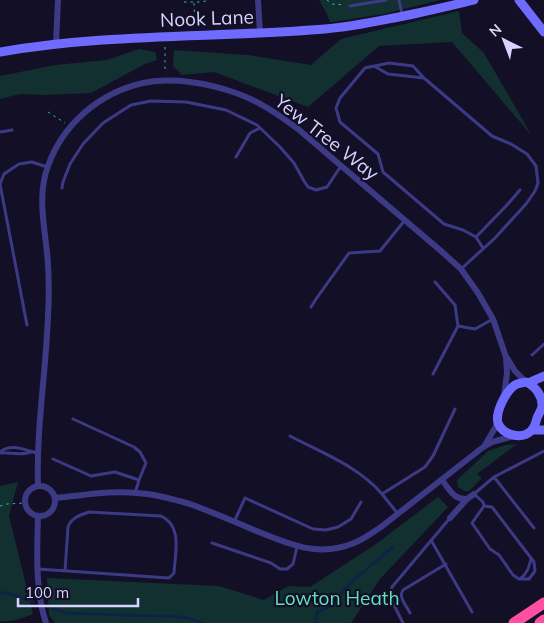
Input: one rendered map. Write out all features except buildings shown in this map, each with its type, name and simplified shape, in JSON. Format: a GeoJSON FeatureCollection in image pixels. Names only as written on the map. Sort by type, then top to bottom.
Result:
{"type":"FeatureCollection","features":[{"type":"Feature","properties":{"kind":"highway"},"geometry":{"type":"LineString","coordinates":[[514,623],[544,603]]}},
{"type":"Feature","properties":{"kind":"highway"},"geometry":{"type":"LineString","coordinates":[[540,623],[544,620]]}},
{"type":"Feature","properties":{"kind":"street"},"geometry":{"type":"LineString","coordinates":[[56,44],[58,0]]}},
{"type":"Feature","properties":{"kind":"street"},"geometry":{"type":"LineString","coordinates":[[258,0],[260,32]]}},
{"type":"Feature","properties":{"kind":"street","name":"Nook Lane"},"geometry":{"type":"LineString","coordinates":[[0,52],[108,39],[326,29],[364,24],[457,2],[474,0]]}},
{"type":"Feature","properties":{"kind":"street"},"geometry":{"type":"LineString","coordinates":[[520,0],[544,32]]}},
{"type":"Feature","properties":{"kind":"street","name":"Yew Tree Way"},"geometry":{"type":"LineString","coordinates":[[38,486],[35,453],[48,317],[48,263],[42,206],[47,167],[56,148],[80,115],[96,103],[120,90],[144,83],[165,81],[190,83],[215,87],[238,94],[259,103],[298,130],[406,220],[461,269],[493,319],[506,357],[515,371],[527,383]]}},
{"type":"Feature","properties":{"kind":"street","name":"Yew Tree Way"},"geometry":{"type":"LineString","coordinates":[[504,398],[507,372],[506,357]]}},
{"type":"Feature","properties":{"kind":"street"},"geometry":{"type":"LineString","coordinates":[[482,448],[498,423],[504,398],[514,386],[544,376]]}},
{"type":"Feature","properties":{"kind":"street"},"geometry":{"type":"LineString","coordinates":[[54,498],[136,492],[190,504],[297,547],[320,550],[345,546],[364,538],[398,514],[482,448],[492,442],[526,435],[532,430],[543,408],[536,389],[527,383]]}},
{"type":"Feature","properties":{"kind":"street"},"geometry":{"type":"LineString","coordinates":[[540,396],[544,385]]}},
{"type":"Feature","properties":{"kind":"street"},"geometry":{"type":"LineString","coordinates":[[498,423],[507,434],[514,436]]}},
{"type":"Feature","properties":{"kind":"street"},"geometry":{"type":"LineString","coordinates":[[532,430],[544,430]]}},
{"type":"Feature","properties":{"kind":"street"},"geometry":{"type":"LineString","coordinates":[[442,480],[460,500],[467,499]]}},
{"type":"Feature","properties":{"kind":"street"},"geometry":{"type":"LineString","coordinates":[[38,486],[47,488],[54,498],[51,512],[38,516],[29,512],[24,503],[26,494],[38,486]]}},
{"type":"Feature","properties":{"kind":"street"},"geometry":{"type":"LineString","coordinates":[[450,518],[474,494]]}},
{"type":"Feature","properties":{"kind":"street"},"geometry":{"type":"LineString","coordinates":[[38,516],[40,604],[46,623]]}},
{"type":"Feature","properties":{"kind":"lane"},"geometry":{"type":"LineString","coordinates":[[350,6],[386,0]]}},
{"type":"Feature","properties":{"kind":"lane"},"geometry":{"type":"LineString","coordinates":[[399,0],[403,16]]}},
{"type":"Feature","properties":{"kind":"lane"},"geometry":{"type":"LineString","coordinates":[[461,269],[495,238],[526,204],[538,183],[536,166],[527,154],[511,144],[492,136],[424,78],[414,66],[389,63],[364,68],[340,98],[336,108],[340,122],[378,154],[383,172],[444,224],[463,230],[476,237],[483,248]]}},
{"type":"Feature","properties":{"kind":"lane"},"geometry":{"type":"LineString","coordinates":[[374,66],[388,74],[424,78]]}},
{"type":"Feature","properties":{"kind":"lane"},"geometry":{"type":"LineString","coordinates":[[62,188],[70,164],[83,144],[103,122],[131,105],[150,101],[186,102],[226,110],[256,125],[280,146],[294,163],[308,187],[316,190],[327,187],[341,166]]}},
{"type":"Feature","properties":{"kind":"lane"},"geometry":{"type":"LineString","coordinates":[[236,157],[250,133],[260,128]]}},
{"type":"Feature","properties":{"kind":"lane"},"geometry":{"type":"LineString","coordinates":[[0,132],[12,130]]}},
{"type":"Feature","properties":{"kind":"lane"},"geometry":{"type":"LineString","coordinates":[[27,324],[0,184],[2,175],[19,164],[32,162],[47,167]]}},
{"type":"Feature","properties":{"kind":"lane"},"geometry":{"type":"LineString","coordinates":[[476,237],[520,190]]}},
{"type":"Feature","properties":{"kind":"lane"},"geometry":{"type":"LineString","coordinates":[[311,307],[349,253],[380,251],[406,220]]}},
{"type":"Feature","properties":{"kind":"lane"},"geometry":{"type":"LineString","coordinates":[[433,374],[458,326],[455,305],[435,282]]}},
{"type":"Feature","properties":{"kind":"lane"},"geometry":{"type":"LineString","coordinates":[[458,326],[475,329],[493,319]]}},
{"type":"Feature","properties":{"kind":"lane"},"geometry":{"type":"LineString","coordinates":[[532,355],[544,344]]}},
{"type":"Feature","properties":{"kind":"lane"},"geometry":{"type":"LineString","coordinates":[[382,494],[425,466],[433,456],[455,409]]}},
{"type":"Feature","properties":{"kind":"lane"},"geometry":{"type":"LineString","coordinates":[[73,420],[134,447],[140,452],[146,463],[136,492]]}},
{"type":"Feature","properties":{"kind":"lane"},"geometry":{"type":"LineString","coordinates":[[290,436],[355,470],[373,483],[398,514]]}},
{"type":"Feature","properties":{"kind":"lane"},"geometry":{"type":"LineString","coordinates":[[484,506],[483,502],[474,494],[494,477],[544,451]]}},
{"type":"Feature","properties":{"kind":"lane"},"geometry":{"type":"LineString","coordinates":[[0,452],[35,453]]}},
{"type":"Feature","properties":{"kind":"lane"},"geometry":{"type":"LineString","coordinates":[[53,459],[91,476],[115,472],[139,480]]}},
{"type":"Feature","properties":{"kind":"lane"},"geometry":{"type":"LineString","coordinates":[[494,477],[534,528]]}},
{"type":"Feature","properties":{"kind":"lane"},"geometry":{"type":"LineString","coordinates":[[234,522],[245,498],[313,529],[326,530],[338,527],[351,519],[361,502]]}},
{"type":"Feature","properties":{"kind":"lane"},"geometry":{"type":"LineString","coordinates":[[484,506],[492,507],[532,558],[535,571],[529,579],[519,579],[513,575],[498,555],[490,549],[472,523],[484,506]]}},
{"type":"Feature","properties":{"kind":"lane"},"geometry":{"type":"LineString","coordinates":[[38,569],[169,578],[174,573],[177,535],[175,528],[161,516],[88,512],[80,515],[73,519],[68,527],[65,570]]}},
{"type":"Feature","properties":{"kind":"lane"},"geometry":{"type":"LineString","coordinates":[[403,623],[390,597],[392,587],[450,518]]}},
{"type":"Feature","properties":{"kind":"lane"},"geometry":{"type":"LineString","coordinates":[[431,540],[472,612]]}},
{"type":"Feature","properties":{"kind":"lane"},"geometry":{"type":"LineString","coordinates":[[212,543],[271,563],[280,569],[287,569],[293,564],[297,547]]}},
{"type":"Feature","properties":{"kind":"lane"},"geometry":{"type":"LineString","coordinates":[[519,579],[525,575],[532,558]]}},
{"type":"Feature","properties":{"kind":"lane"},"geometry":{"type":"LineString","coordinates":[[410,612],[401,597],[403,590],[446,564]]}},
{"type":"Feature","properties":{"kind":"path"},"geometry":{"type":"LineString","coordinates":[[327,0],[332,4],[350,6]]}},
{"type":"Feature","properties":{"kind":"path"},"geometry":{"type":"LineString","coordinates":[[184,2],[206,1]]}},
{"type":"Feature","properties":{"kind":"path"},"geometry":{"type":"LineString","coordinates":[[194,3],[196,35]]}},
{"type":"Feature","properties":{"kind":"path"},"geometry":{"type":"LineString","coordinates":[[164,36],[165,81]]}},
{"type":"Feature","properties":{"kind":"path"},"geometry":{"type":"LineString","coordinates":[[48,112],[70,127]]}},
{"type":"Feature","properties":{"kind":"path"},"geometry":{"type":"LineString","coordinates":[[0,506],[24,503]]}},
{"type":"Feature","properties":{"kind":"green space"},"geometry":{"type":"Polygon","coordinates":[[[319,0],[440,0],[384,14],[330,22],[319,0]]]}},
{"type":"Feature","properties":{"kind":"green space"},"geometry":{"type":"Polygon","coordinates":[[[459,11],[462,33],[484,53],[532,136],[452,42],[379,46],[308,107],[214,72],[182,75],[173,66],[174,50],[248,55],[311,65],[341,39],[459,11]]]}},
{"type":"Feature","properties":{"kind":"green space"},"geometry":{"type":"Polygon","coordinates":[[[139,49],[155,52],[157,60],[145,64],[91,93],[20,94],[0,99],[0,76],[55,65],[107,60],[139,49]]]}},
{"type":"Feature","properties":{"kind":"green space"},"geometry":{"type":"Polygon","coordinates":[[[517,444],[477,474],[482,478],[469,491],[464,491],[458,487],[457,480],[488,451],[505,445],[517,444]]]}},
{"type":"Feature","properties":{"kind":"green space"},"geometry":{"type":"Polygon","coordinates":[[[18,482],[9,516],[33,614],[12,621],[0,621],[0,486],[18,482]]]}},
{"type":"Feature","properties":{"kind":"green space","name":"Lowton Heath"},"geometry":{"type":"Polygon","coordinates":[[[438,497],[448,507],[380,579],[351,623],[55,623],[49,615],[47,578],[219,586],[264,600],[288,586],[310,587],[376,544],[438,497]]]}},
{"type":"Feature","properties":{"kind":"waterway"},"geometry":{"type":"LineString","coordinates":[[316,623],[317,612],[331,606],[349,584],[393,547]]}},
{"type":"Feature","properties":{"kind":"waterway"},"geometry":{"type":"LineString","coordinates":[[0,592],[33,602]]}},
{"type":"Feature","properties":{"kind":"waterway"},"geometry":{"type":"LineString","coordinates":[[48,607],[66,613],[185,617],[202,623]]}}]}
